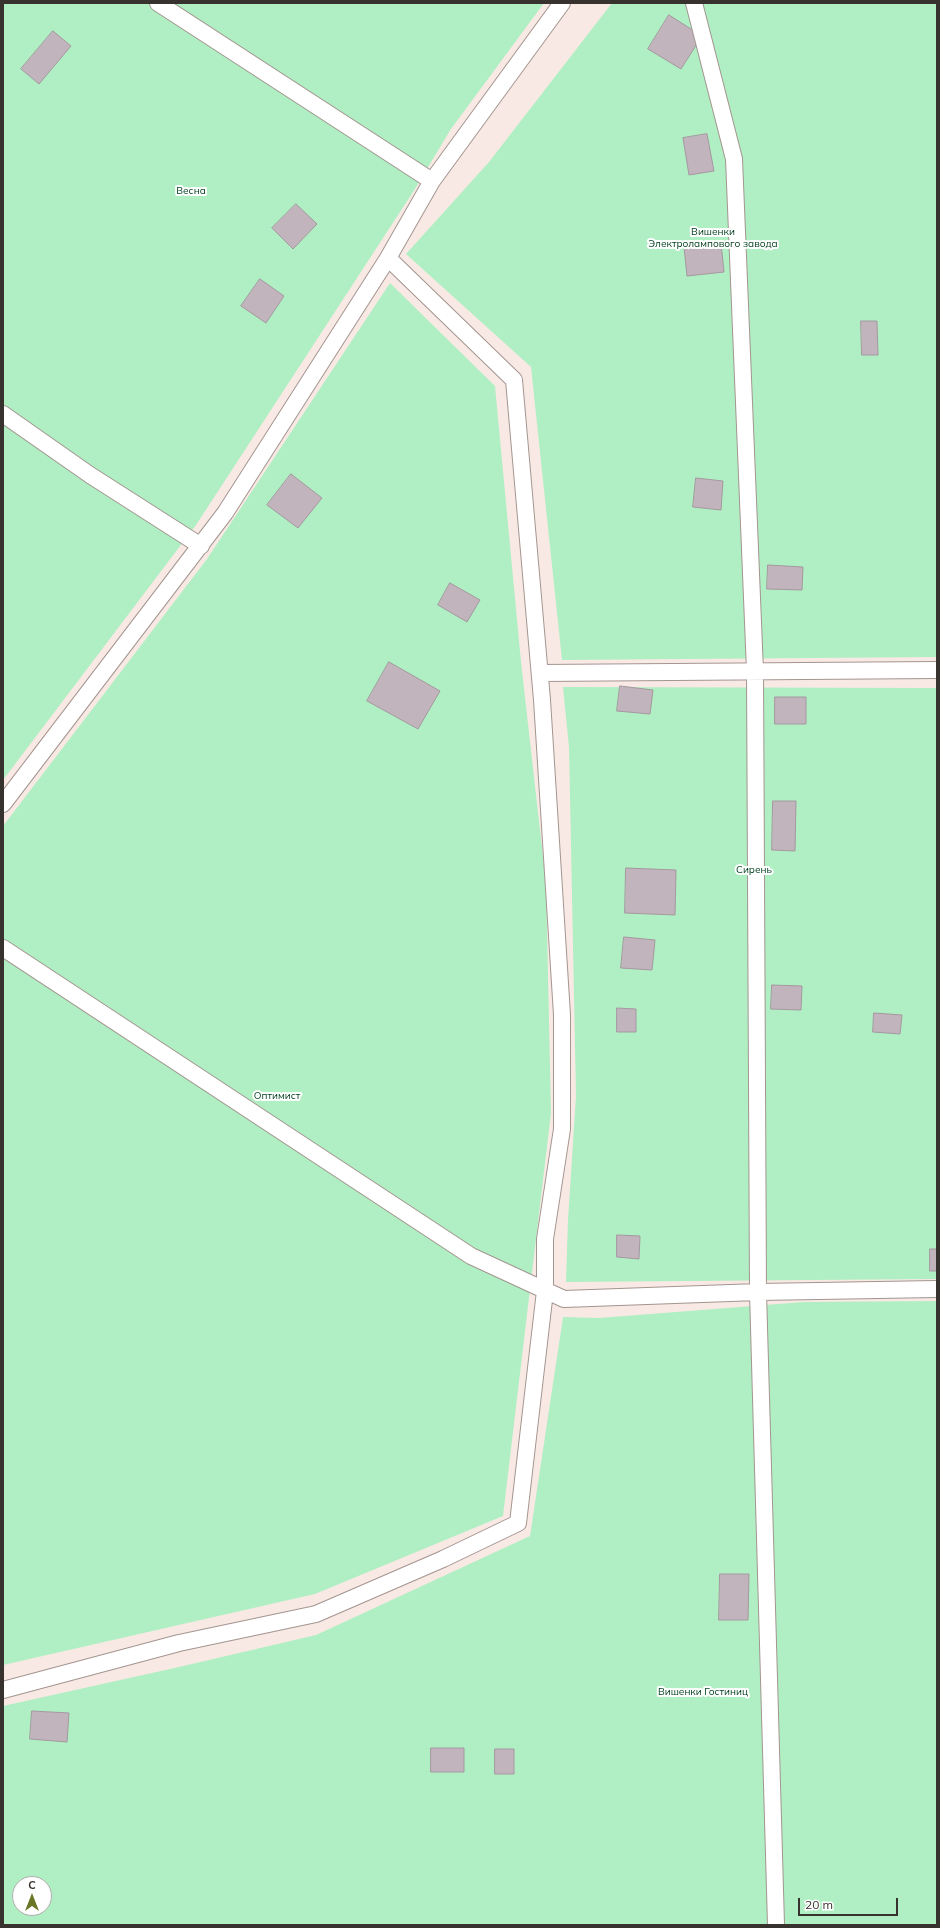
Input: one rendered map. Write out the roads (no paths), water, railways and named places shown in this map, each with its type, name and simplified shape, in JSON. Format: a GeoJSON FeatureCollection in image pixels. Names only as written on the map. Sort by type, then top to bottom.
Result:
{"type":"FeatureCollection","features":[{"type":"Feature","properties":{"kind":"lane"},"geometry":{"type":"LineString","coordinates":[[158,3],[432,181]]}},
{"type":"Feature","properties":{"kind":"lane"},"geometry":{"type":"LineString","coordinates":[[3,804],[225,513],[388,258],[432,181],[562,3]]}},
{"type":"Feature","properties":{"kind":"lane"},"geometry":{"type":"LineString","coordinates":[[694,3],[734,159],[755,671],[758,1292],[776,1925]]}},
{"type":"Feature","properties":{"kind":"lane"},"geometry":{"type":"LineString","coordinates":[[3,1690],[179,1643],[316,1614],[443,1559],[518,1523],[545,1291],[545,1239],[562,1129],[562,1015],[540,673],[514,380],[388,258]]}},
{"type":"Feature","properties":{"kind":"lane"},"geometry":{"type":"LineString","coordinates":[[3,414],[90,475],[201,546]]}},
{"type":"Feature","properties":{"kind":"lane"},"geometry":{"type":"LineString","coordinates":[[540,673],[937,670]]}},
{"type":"Feature","properties":{"kind":"lane"},"geometry":{"type":"LineString","coordinates":[[3,948],[471,1256],[564,1299],[758,1292],[937,1289]]}},
{"type":"Feature","properties":{"kind":"park label","name":"Весна"},"geometry":{"type":"Point","coordinates":[191,191]}},
{"type":"Feature","properties":{"kind":"park label","name":"Вишенки Электролампового завода"},"geometry":{"type":"Point","coordinates":[713,238]}},
{"type":"Feature","properties":{"kind":"park label","name":"Сирень"},"geometry":{"type":"Point","coordinates":[754,870]}},
{"type":"Feature","properties":{"kind":"park label","name":"Оптимист"},"geometry":{"type":"Point","coordinates":[277,1096]}},
{"type":"Feature","properties":{"kind":"park label","name":"Вишенки Гостиниц"},"geometry":{"type":"Point","coordinates":[703,1692]}}]}
